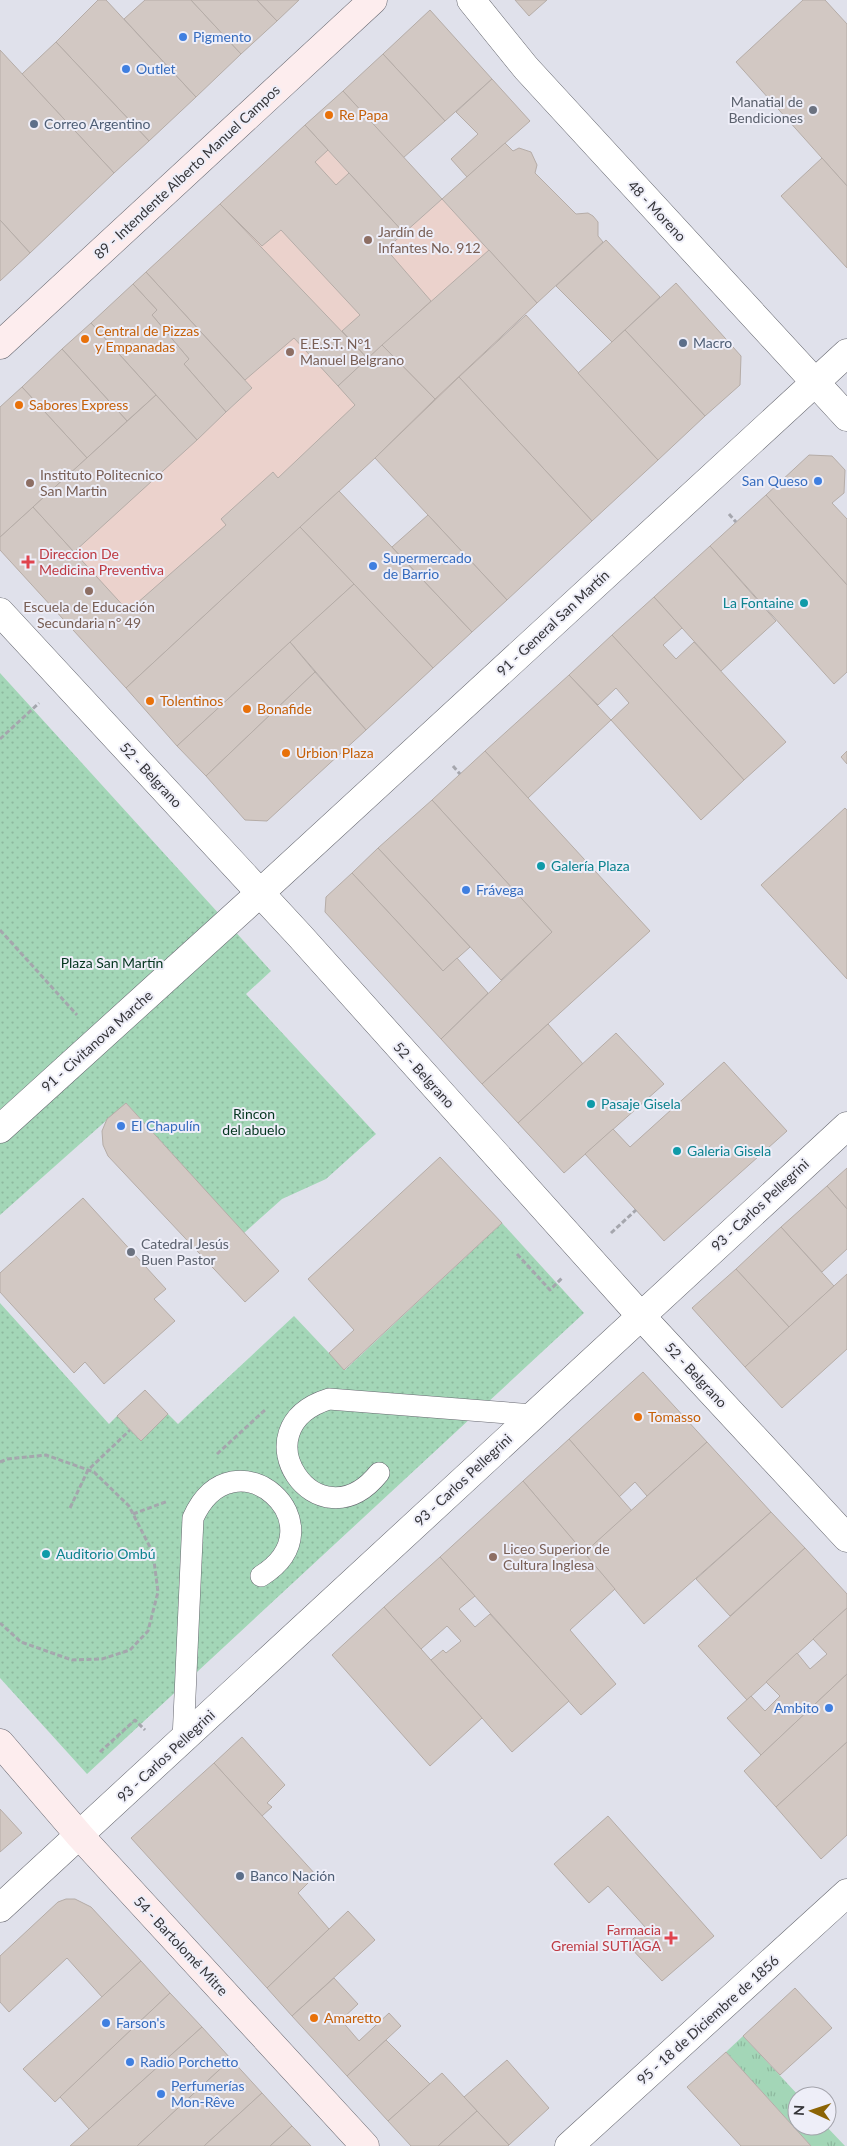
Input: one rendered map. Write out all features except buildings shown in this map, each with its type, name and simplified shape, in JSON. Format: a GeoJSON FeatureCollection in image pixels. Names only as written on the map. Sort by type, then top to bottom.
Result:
{"type":"FeatureCollection","features":[{"type":"Feature","properties":{"kind":"street","name":"89 - Intendente Alberto Manuel Campos"},"geometry":{"type":"LineString","coordinates":[[0,345],[374,0]]}},
{"type":"Feature","properties":{"kind":"street","name":"48 - Moreno"},"geometry":{"type":"LineString","coordinates":[[471,0],[526,68],[847,417]]}},
{"type":"Feature","properties":{"kind":"street","name":"91 - General San Martín"},"geometry":{"type":"LineString","coordinates":[[260,893],[847,352]]}},
{"type":"Feature","properties":{"kind":"street","name":"52 - Belgrano"},"geometry":{"type":"LineString","coordinates":[[0,612],[260,893],[640,1315],[847,1538]]}},
{"type":"Feature","properties":{"kind":"street","name":"91 - Civitanova Marche"},"geometry":{"type":"LineString","coordinates":[[0,1129],[260,893]]}},
{"type":"Feature","properties":{"kind":"street","name":"93 - Carlos Pellegrini"},"geometry":{"type":"LineString","coordinates":[[0,1908],[80,1836],[640,1315],[847,1126]]}},
{"type":"Feature","properties":{"kind":"street","name":"54 - Bartolomé Mitre"},"geometry":{"type":"LineString","coordinates":[[0,1743],[80,1836],[365,2146]]}},
{"type":"Feature","properties":{"kind":"street","name":"95 - 18 de Diciembre de 1856"},"geometry":{"type":"LineString","coordinates":[[569,2146],[847,1893]]}},
{"type":"Feature","properties":{"kind":"lane"},"geometry":{"type":"LineString","coordinates":[[379,1473],[369,1486],[354,1494],[338,1498],[321,1496],[306,1488],[294,1476],[288,1460],[286,1443],[291,1427],[300,1413],[313,1404],[328,1399],[534,1414]]}},
{"type":"Feature","properties":{"kind":"lane"},"geometry":{"type":"LineString","coordinates":[[183,1740],[193,1518],[200,1502],[212,1490],[227,1482],[244,1480],[261,1484],[275,1493],[286,1507],[291,1524],[291,1540],[285,1556],[275,1568],[262,1576]]}},
{"type":"Feature","properties":{"kind":"path"},"geometry":{"type":"LineString","coordinates":[[729,514],[736,522]]}},
{"type":"Feature","properties":{"kind":"path"},"geometry":{"type":"LineString","coordinates":[[0,738],[39,703]]}},
{"type":"Feature","properties":{"kind":"path"},"geometry":{"type":"LineString","coordinates":[[453,766],[460,774]]}},
{"type":"Feature","properties":{"kind":"path"},"geometry":{"type":"LineString","coordinates":[[0,930],[98,1039]]}},
{"type":"Feature","properties":{"kind":"path"},"geometry":{"type":"LineString","coordinates":[[607,1237],[636,1210]]}},
{"type":"Feature","properties":{"kind":"path"},"geometry":{"type":"LineString","coordinates":[[517,1254],[550,1290],[563,1277]]}},
{"type":"Feature","properties":{"kind":"path"},"geometry":{"type":"LineString","coordinates":[[70,1508],[88,1470],[130,1430]]}},
{"type":"Feature","properties":{"kind":"path"},"geometry":{"type":"LineString","coordinates":[[0,1462],[7,1459],[46,1455],[94,1472],[129,1506],[153,1553],[158,1592],[148,1631],[130,1650],[102,1659],[72,1660],[21,1642],[0,1623]]}},
{"type":"Feature","properties":{"kind":"path"},"geometry":{"type":"LineString","coordinates":[[100,1752],[136,1720],[145,1730]]}},
{"type":"Feature","properties":{"kind":"shaded area"},"geometry":{"type":"Polygon","coordinates":[[[305,125],[404,233],[442,199],[537,303],[375,458],[126,688],[0,550],[0,537],[156,395],[197,439],[252,388],[146,272],[305,125]]]}},
{"type":"Feature","properties":{"kind":"green space","name":"Plaza San Martín"},"geometry":{"type":"Polygon","coordinates":[[[0,673],[271,971],[246,994],[376,1134],[326,1179],[282,1199],[244,1233],[126,1103],[0,1215],[0,673]]]}},
{"type":"Feature","properties":{"kind":"green space"},"geometry":{"type":"Polygon","coordinates":[[[502,1223],[584,1313],[87,1774],[0,1678],[0,1303],[109,1424],[117,1416],[141,1441],[168,1414],[178,1424],[294,1316],[345,1370],[502,1223]]]}},
{"type":"Feature","properties":{"kind":"green space"},"geometry":{"type":"Polygon","coordinates":[[[743,2036],[790,2086],[787,2086],[787,2119],[726,2052],[743,2036]]]}},
{"type":"Feature","properties":{"kind":"green space"},"geometry":{"type":"Polygon","coordinates":[[[802,2136],[836,2136],[845,2146],[811,2146],[802,2136]]]}},
{"type":"Feature","properties":{"kind":"place","name":"Pigmento"},"geometry":{"type":"Point","coordinates":[183,37]}},
{"type":"Feature","properties":{"kind":"place","name":"Outlet"},"geometry":{"type":"Point","coordinates":[126,69]}},
{"type":"Feature","properties":{"kind":"place","name":"Manatial de Bendiciones"},"geometry":{"type":"Point","coordinates":[813,110]}},
{"type":"Feature","properties":{"kind":"place","name":"Re Papa"},"geometry":{"type":"Point","coordinates":[329,115]}},
{"type":"Feature","properties":{"kind":"place","name":"Correo Argentino"},"geometry":{"type":"Point","coordinates":[34,124]}},
{"type":"Feature","properties":{"kind":"place","name":"Jardín de Infantes No. 912"},"geometry":{"type":"Point","coordinates":[368,240]}},
{"type":"Feature","properties":{"kind":"place","name":"Central de Pizzas y Empanadas"},"geometry":{"type":"Point","coordinates":[85,339]}},
{"type":"Feature","properties":{"kind":"place","name":"Macro"},"geometry":{"type":"Point","coordinates":[683,343]}},
{"type":"Feature","properties":{"kind":"place","name":"E.E.S.T. N°1 Manuel Belgrano"},"geometry":{"type":"Point","coordinates":[290,352]}},
{"type":"Feature","properties":{"kind":"place","name":"Sabores Express"},"geometry":{"type":"Point","coordinates":[19,405]}},
{"type":"Feature","properties":{"kind":"place","name":"San Queso"},"geometry":{"type":"Point","coordinates":[818,481]}},
{"type":"Feature","properties":{"kind":"place","name":"Instituto Politecnico San Martin"},"geometry":{"type":"Point","coordinates":[30,483]}},
{"type":"Feature","properties":{"kind":"place","name":"Direccion De Medicina Preventiva"},"geometry":{"type":"Point","coordinates":[28,562]}},
{"type":"Feature","properties":{"kind":"place","name":"Supermercado de Barrio"},"geometry":{"type":"Point","coordinates":[373,566]}},
{"type":"Feature","properties":{"kind":"place","name":"Escuela de Educación Secundaria nº 49"},"geometry":{"type":"Point","coordinates":[89,591]}},
{"type":"Feature","properties":{"kind":"place","name":"La Fontaine"},"geometry":{"type":"Point","coordinates":[804,603]}},
{"type":"Feature","properties":{"kind":"place","name":"Tolentinos"},"geometry":{"type":"Point","coordinates":[150,701]}},
{"type":"Feature","properties":{"kind":"place","name":"Bonafide"},"geometry":{"type":"Point","coordinates":[247,709]}},
{"type":"Feature","properties":{"kind":"place","name":"Urbion Plaza"},"geometry":{"type":"Point","coordinates":[286,753]}},
{"type":"Feature","properties":{"kind":"place","name":"Galería Plaza"},"geometry":{"type":"Point","coordinates":[541,866]}},
{"type":"Feature","properties":{"kind":"place","name":"Frávega"},"geometry":{"type":"Point","coordinates":[466,890]}},
{"type":"Feature","properties":{"kind":"place","name":"Pasaje Gisela"},"geometry":{"type":"Point","coordinates":[591,1104]}},
{"type":"Feature","properties":{"kind":"place","name":"El Chapulín"},"geometry":{"type":"Point","coordinates":[121,1126]}},
{"type":"Feature","properties":{"kind":"place","name":"Galeria Gisela"},"geometry":{"type":"Point","coordinates":[677,1151]}},
{"type":"Feature","properties":{"kind":"place","name":"Catedral Jesús Buen Pastor"},"geometry":{"type":"Point","coordinates":[131,1252]}},
{"type":"Feature","properties":{"kind":"place","name":"Tomasso"},"geometry":{"type":"Point","coordinates":[638,1417]}},
{"type":"Feature","properties":{"kind":"place","name":"Auditorio Ombú"},"geometry":{"type":"Point","coordinates":[46,1554]}},
{"type":"Feature","properties":{"kind":"place","name":"Liceo Superior de Cultura Inglesa"},"geometry":{"type":"Point","coordinates":[493,1557]}},
{"type":"Feature","properties":{"kind":"place","name":"Ambito"},"geometry":{"type":"Point","coordinates":[829,1708]}},
{"type":"Feature","properties":{"kind":"place","name":"Banco Nación"},"geometry":{"type":"Point","coordinates":[240,1876]}},
{"type":"Feature","properties":{"kind":"place","name":"Farmacia Gremial SUTIAGA"},"geometry":{"type":"Point","coordinates":[671,1938]}},
{"type":"Feature","properties":{"kind":"place","name":"Amaretto"},"geometry":{"type":"Point","coordinates":[314,2018]}},
{"type":"Feature","properties":{"kind":"place","name":"Farson's"},"geometry":{"type":"Point","coordinates":[106,2023]}},
{"type":"Feature","properties":{"kind":"place","name":"Radio Porchetto"},"geometry":{"type":"Point","coordinates":[130,2062]}},
{"type":"Feature","properties":{"kind":"place","name":"Perfumerías Mon-Rêve"},"geometry":{"type":"Point","coordinates":[161,2094]}},
{"type":"Feature","properties":{"kind":"park label","name":"Rincon del abuelo"},"geometry":{"type":"Point","coordinates":[254,1122]}}]}
